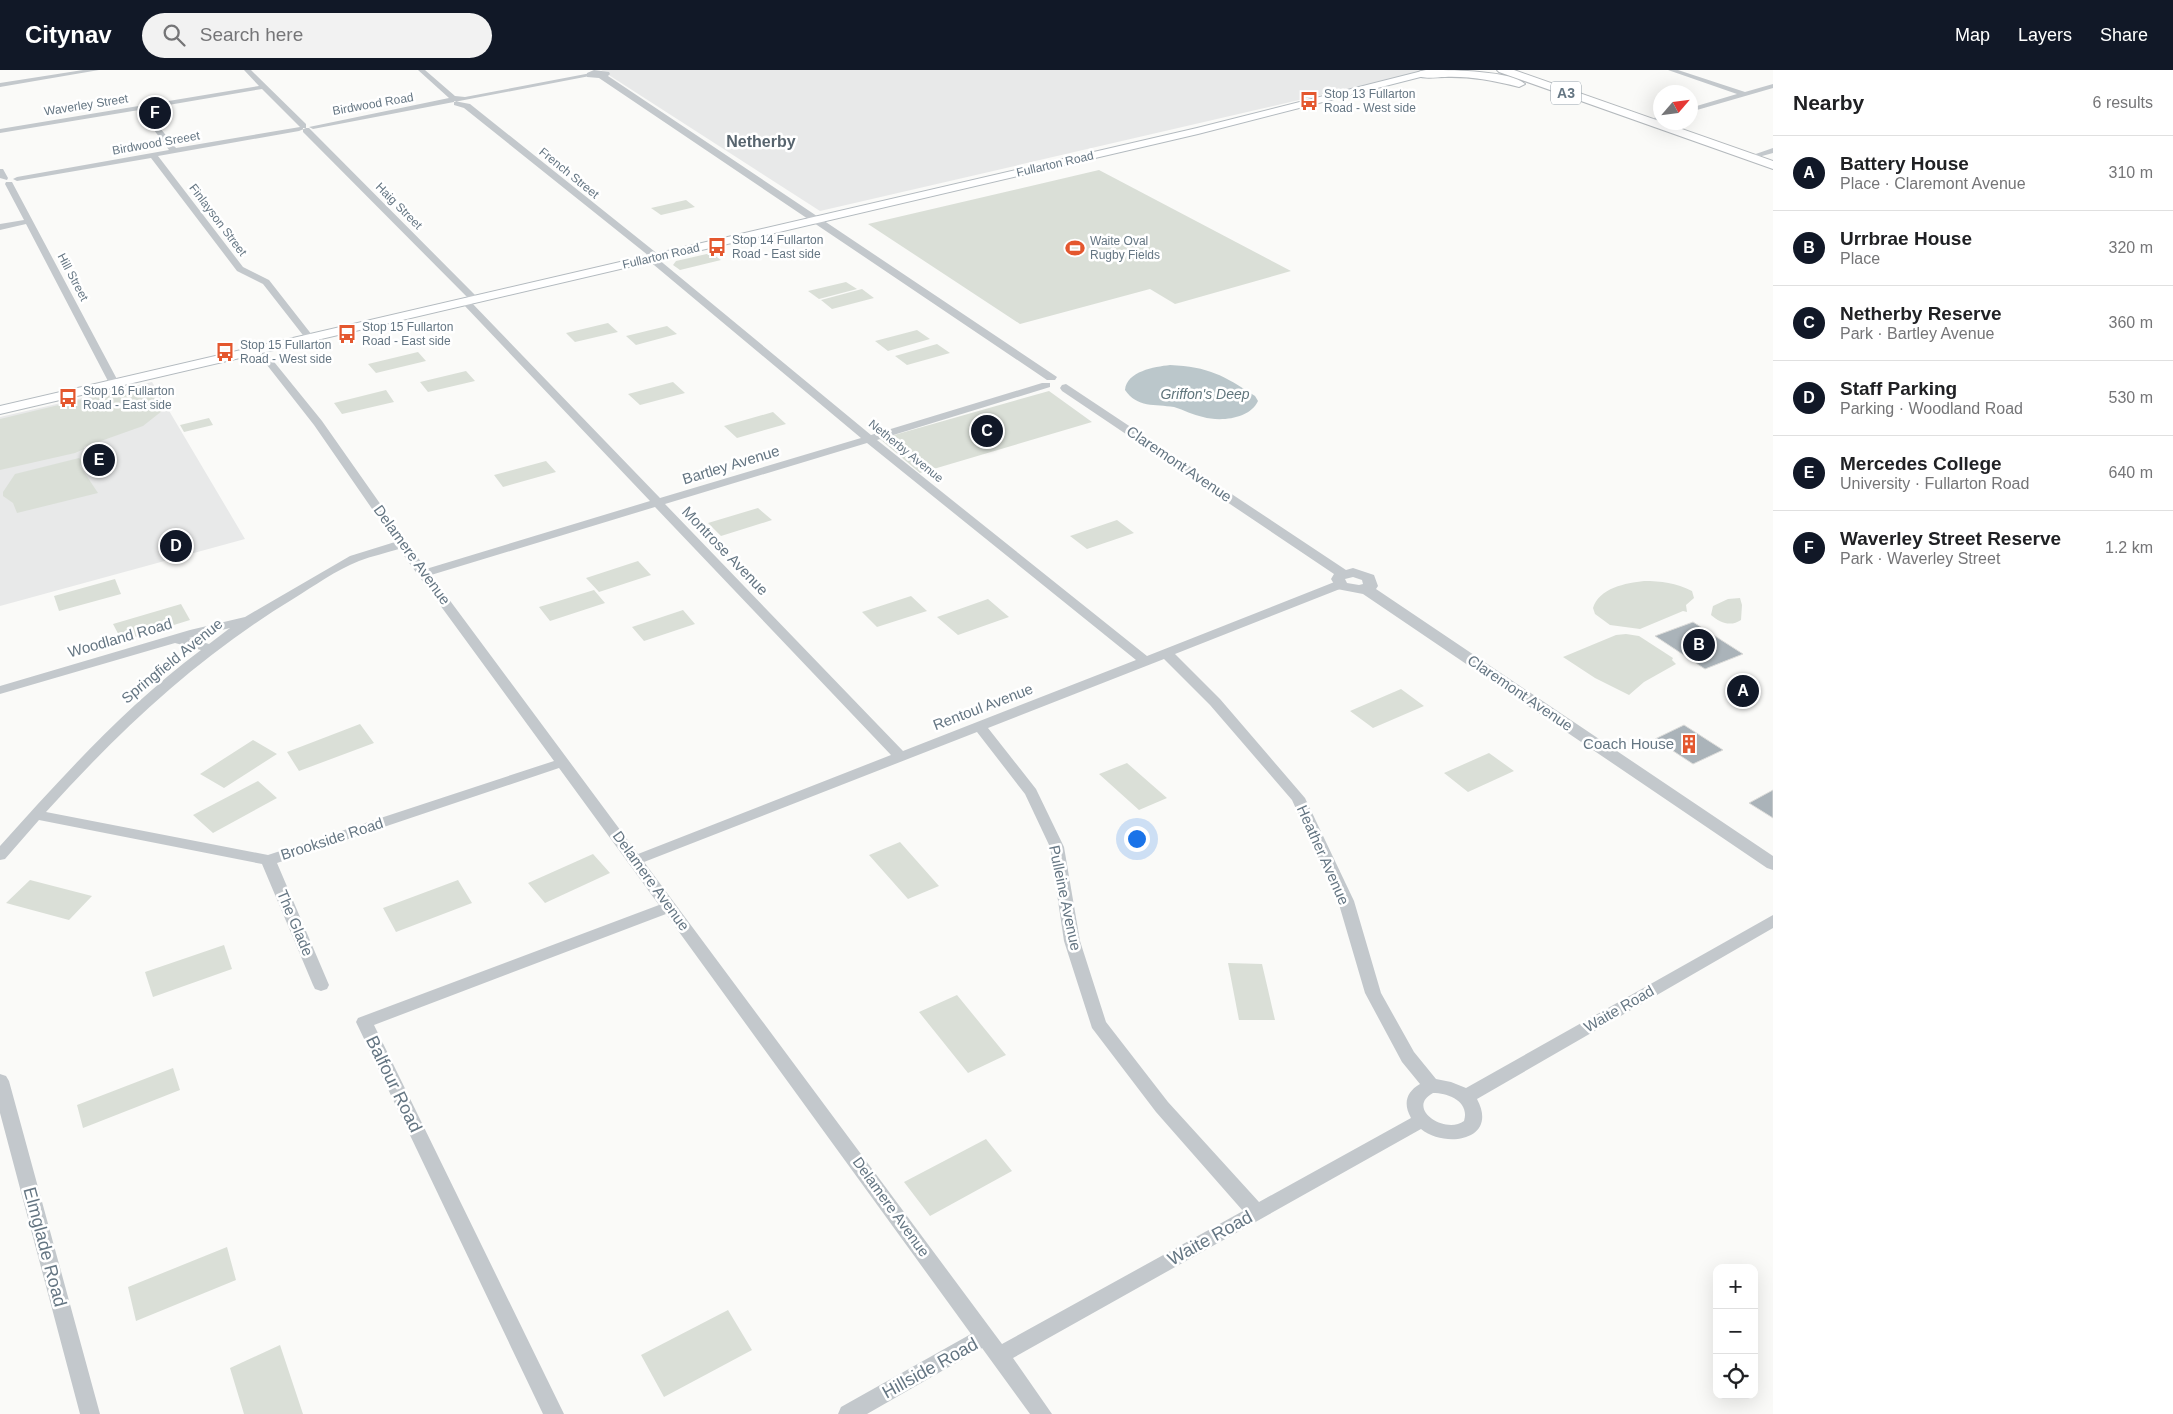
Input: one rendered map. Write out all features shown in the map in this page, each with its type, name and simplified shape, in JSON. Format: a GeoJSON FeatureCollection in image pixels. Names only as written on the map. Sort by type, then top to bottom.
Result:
{"type":"FeatureCollection","features":[{"type":"Feature","properties":{"kind":"highway","name":"A3"},"geometry":{"type":"LineString","coordinates":[[1503,70],[1630,115],[1653,119]]}},
{"type":"Feature","properties":{"kind":"highway"},"geometry":{"type":"LineString","coordinates":[[1425,72],[1462,72],[1483,75],[1630,115]]}},
{"type":"Feature","properties":{"kind":"highway","name":"A3"},"geometry":{"type":"LineString","coordinates":[[1683,130],[1773,165]]}},
{"type":"Feature","properties":{"kind":"main road","name":"Fullarton Road"},"geometry":{"type":"LineString","coordinates":[[0,410],[1198,131],[1437,70]]}},
{"type":"Feature","properties":{"kind":"street"},"geometry":{"type":"LineString","coordinates":[[0,85],[96,70]]}},
{"type":"Feature","properties":{"kind":"street","name":"Haig Street"},"geometry":{"type":"LineString","coordinates":[[247,70],[471,301]]}},
{"type":"Feature","properties":{"kind":"street","name":"French Street"},"geometry":{"type":"LineString","coordinates":[[421,70],[654,258]]}},
{"type":"Feature","properties":{"kind":"street"},"geometry":{"type":"LineString","coordinates":[[1671,70],[1744,94]]}},
{"type":"Feature","properties":{"kind":"street"},"geometry":{"type":"LineString","coordinates":[[595,73],[818,219],[1048,381]]}},
{"type":"Feature","properties":{"kind":"street","name":"Birdwood Road"},"geometry":{"type":"LineString","coordinates":[[305,128],[595,73]]}},
{"type":"Feature","properties":{"kind":"street"},"geometry":{"type":"LineString","coordinates":[[1698,108],[1773,86]]}},
{"type":"Feature","properties":{"kind":"street","name":"Waverley Street"},"geometry":{"type":"LineString","coordinates":[[0,131],[264,87]]}},
{"type":"Feature","properties":{"kind":"street"},"geometry":{"type":"LineString","coordinates":[[140,107],[174,151]]}},
{"type":"Feature","properties":{"kind":"street","name":"Birdwood Sreeet"},"geometry":{"type":"LineString","coordinates":[[5,179],[305,128]]}},
{"type":"Feature","properties":{"kind":"street"},"geometry":{"type":"LineString","coordinates":[[1751,157],[1773,150]]}},
{"type":"Feature","properties":{"kind":"street","name":"Finlayson Street"},"geometry":{"type":"LineString","coordinates":[[154,155],[240,269],[266,282],[308,337]]}},
{"type":"Feature","properties":{"kind":"street","name":"Hill Street"},"geometry":{"type":"LineString","coordinates":[[5,179],[30,221],[114,383]]}},
{"type":"Feature","properties":{"kind":"street"},"geometry":{"type":"LineString","coordinates":[[0,227],[30,221]]}},
{"type":"Feature","properties":{"kind":"street","name":"Netherby Avenue"},"geometry":{"type":"LineString","coordinates":[[654,258],[868,438],[1146,662]]}},
{"type":"Feature","properties":{"kind":"street","name":"Montrose Avenue"},"geometry":{"type":"LineString","coordinates":[[471,301],[658,503],[900,756]]}},
{"type":"Feature","properties":{"kind":"street","name":"Delamere Avenue"},"geometry":{"type":"LineString","coordinates":[[260,349],[318,423],[402,544],[1042,1414]]}},
{"type":"Feature","properties":{"kind":"street","name":"Claremont Avenue"},"geometry":{"type":"LineString","coordinates":[[1048,381],[1059,376],[1069,380],[1070,384],[1066,388],[1342,579],[1358,573],[1369,578],[1371,584],[1366,589],[1773,864]]}},
{"type":"Feature","properties":{"kind":"street","name":"Bartley Avenue"},"geometry":{"type":"LineString","coordinates":[[425,573],[658,503],[1048,381]]}},
{"type":"Feature","properties":{"kind":"street","name":"Springfield Avenue"},"geometry":{"type":"LineString","coordinates":[[0,855],[86,759],[132,714],[175,676],[249,620],[354,559],[402,544]]}},
{"type":"Feature","properties":{"kind":"street","name":"Rentoul Avenue"},"geometry":{"type":"LineString","coordinates":[[636,860],[1167,654],[1342,579]]}},
{"type":"Feature","properties":{"kind":"street","name":"Woodland Road"},"geometry":{"type":"LineString","coordinates":[[0,690],[230,623],[249,620]]}},
{"type":"Feature","properties":{"kind":"street"},"geometry":{"type":"LineString","coordinates":[[177,639],[211,649]]}},
{"type":"Feature","properties":{"kind":"street","name":"Heather Avenue"},"geometry":{"type":"LineString","coordinates":[[1167,654],[1215,702],[1298,798],[1346,901],[1373,993],[1408,1056],[1431,1086]]}},
{"type":"Feature","properties":{"kind":"street","name":"Pulleine Avenue"},"geometry":{"type":"LineString","coordinates":[[979,726],[1031,792],[1056,847],[1072,941],[1098,1024],[1162,1107],[1256,1212]]}},
{"type":"Feature","properties":{"kind":"street","name":"Brookside Road"},"geometry":{"type":"LineString","coordinates":[[36,815],[268,860],[564,762]]}},
{"type":"Feature","properties":{"kind":"street","name":"The Glade"},"geometry":{"type":"LineString","coordinates":[[268,860],[321,985]]}},
{"type":"Feature","properties":{"kind":"street","name":"Balfour Road"},"geometry":{"type":"LineString","coordinates":[[554,1414],[364,1022],[670,907]]}},
{"type":"Feature","properties":{"kind":"street","name":"Waite Road"},"geometry":{"type":"LineString","coordinates":[[1466,1097],[1773,920]]}},
{"type":"Feature","properties":{"kind":"street","name":"Elmglade Road"},"geometry":{"type":"LineString","coordinates":[[0,1081],[90,1414]]}},
{"type":"Feature","properties":{"kind":"street"},"geometry":{"type":"LineString","coordinates":[[1431,1086],[1449,1088],[1466,1097],[1474,1110],[1475,1117],[1469,1128],[1462,1131],[1446,1132],[1428,1126],[1416,1114],[1414,1099],[1417,1093],[1431,1086]]}},
{"type":"Feature","properties":{"kind":"street","name":"Waite Road"},"geometry":{"type":"LineString","coordinates":[[999,1356],[1422,1120]]}},
{"type":"Feature","properties":{"kind":"street","name":"Hillside Road"},"geometry":{"type":"LineString","coordinates":[[848,1414],[986,1336]]}},
{"type":"Feature","properties":{"kind":"shaded area"},"geometry":{"type":"Polygon","coordinates":[[[601,70],[1429,70],[820,211],[601,70]]]}},
{"type":"Feature","properties":{"kind":"shaded area","name":"Waite Oval Rugby Fields"},"geometry":{"type":"Polygon","coordinates":[[[1099,170],[1291,271],[1175,304],[1150,289],[1020,324],[868,224],[1099,170]]]}},
{"type":"Feature","properties":{"kind":"shaded area"},"geometry":{"type":"Polygon","coordinates":[[[686,200],[695,207],[661,215],[651,208],[686,200]]]}},
{"type":"Feature","properties":{"kind":"shaded area"},"geometry":{"type":"Polygon","coordinates":[[[711,253],[721,260],[680,270],[673,265],[676,261],[711,253]]]}},
{"type":"Feature","properties":{"kind":"shaded area"},"geometry":{"type":"Polygon","coordinates":[[[846,282],[857,289],[819,299],[808,291],[846,282]]]}},
{"type":"Feature","properties":{"kind":"shaded area"},"geometry":{"type":"Polygon","coordinates":[[[862,289],[874,298],[832,309],[821,300],[862,289]]]}},
{"type":"Feature","properties":{"kind":"shaded area"},"geometry":{"type":"Polygon","coordinates":[[[608,323],[618,332],[575,342],[566,333],[608,323]]]}},
{"type":"Feature","properties":{"kind":"shaded area"},"geometry":{"type":"Polygon","coordinates":[[[667,326],[677,334],[636,345],[626,336],[667,326]]]}},
{"type":"Feature","properties":{"kind":"shaded area"},"geometry":{"type":"Polygon","coordinates":[[[917,330],[930,339],[888,351],[875,341],[917,330]]]}},
{"type":"Feature","properties":{"kind":"shaded area"},"geometry":{"type":"Polygon","coordinates":[[[937,344],[950,353],[907,365],[895,356],[937,344]]]}},
{"type":"Feature","properties":{"kind":"shaded area"},"geometry":{"type":"Polygon","coordinates":[[[418,352],[426,361],[376,373],[368,364],[418,352]]]}},
{"type":"Feature","properties":{"kind":"shaded area"},"geometry":{"type":"Polygon","coordinates":[[[466,371],[475,381],[428,392],[420,382],[466,371]]]}},
{"type":"Feature","properties":{"kind":"shaded area"},"geometry":{"type":"Polygon","coordinates":[[[152,382],[245,539],[0,606],[0,417],[152,382]]]}},
{"type":"Feature","properties":{"kind":"shaded area"},"geometry":{"type":"Polygon","coordinates":[[[673,382],[685,393],[640,405],[628,394],[673,382]]]}},
{"type":"Feature","properties":{"kind":"shaded area"},"geometry":{"type":"Polygon","coordinates":[[[147,384],[162,411],[143,426],[84,447],[84,449],[75,453],[0,470],[0,419],[147,384]]]}},
{"type":"Feature","properties":{"kind":"shaded area"},"geometry":{"type":"Polygon","coordinates":[[[386,390],[394,402],[342,414],[334,403],[386,390]]]}},
{"type":"Feature","properties":{"kind":"shaded area"},"geometry":{"type":"Polygon","coordinates":[[[1049,391],[1092,422],[920,473],[880,439],[1049,391]]]}},
{"type":"Feature","properties":{"kind":"shaded area"},"geometry":{"type":"Polygon","coordinates":[[[773,412],[786,424],[737,438],[724,426],[773,412]]]}},
{"type":"Feature","properties":{"kind":"shaded area"},"geometry":{"type":"Polygon","coordinates":[[[209,418],[213,425],[184,432],[180,425],[209,418]]]}},
{"type":"Feature","properties":{"kind":"shaded area"},"geometry":{"type":"Polygon","coordinates":[[[79,458],[83,462],[80,466],[98,493],[17,513],[13,503],[3,496],[3,492],[15,474],[79,458]]]}},
{"type":"Feature","properties":{"kind":"shaded area"},"geometry":{"type":"Polygon","coordinates":[[[546,461],[556,472],[503,487],[494,475],[546,461]]]}},
{"type":"Feature","properties":{"kind":"shaded area"},"geometry":{"type":"Polygon","coordinates":[[[758,508],[772,520],[721,536],[708,523],[758,508]]]}},
{"type":"Feature","properties":{"kind":"shaded area"},"geometry":{"type":"Polygon","coordinates":[[[1117,520],[1134,533],[1087,549],[1070,536],[1117,520]]]}},
{"type":"Feature","properties":{"kind":"shaded area"},"geometry":{"type":"Polygon","coordinates":[[[638,561],[651,575],[599,592],[586,578],[638,561]]]}},
{"type":"Feature","properties":{"kind":"shaded area"},"geometry":{"type":"Polygon","coordinates":[[[115,579],[121,594],[59,611],[54,596],[115,579]]]}},
{"type":"Feature","properties":{"kind":"shaded area"},"geometry":{"type":"Polygon","coordinates":[[[1644,581],[1668,583],[1692,591],[1694,598],[1686,605],[1687,612],[1683,611],[1640,629],[1610,625],[1595,614],[1593,608],[1596,601],[1607,591],[1629,583],[1644,581]]]}},
{"type":"Feature","properties":{"kind":"shaded area"},"geometry":{"type":"Polygon","coordinates":[[[594,590],[605,603],[550,621],[539,607],[594,590]]]}},
{"type":"Feature","properties":{"kind":"shaded area"},"geometry":{"type":"Polygon","coordinates":[[[911,596],[927,611],[877,627],[862,612],[911,596]]]}},
{"type":"Feature","properties":{"kind":"shaded area"},"geometry":{"type":"Polygon","coordinates":[[[1740,598],[1742,605],[1741,620],[1729,624],[1711,615],[1713,606],[1728,599],[1740,598]]]}},
{"type":"Feature","properties":{"kind":"shaded area"},"geometry":{"type":"Polygon","coordinates":[[[988,599],[1009,617],[958,635],[937,617],[988,599]]]}},
{"type":"Feature","properties":{"kind":"shaded area"},"geometry":{"type":"Polygon","coordinates":[[[181,604],[190,620],[122,641],[113,624],[181,604]]]}},
{"type":"Feature","properties":{"kind":"shaded area"},"geometry":{"type":"Polygon","coordinates":[[[683,610],[695,624],[644,641],[632,627],[683,610]]]}},
{"type":"Feature","properties":{"kind":"shaded area"},"geometry":{"type":"Polygon","coordinates":[[[1616,635],[1639,636],[1673,658],[1672,660],[1676,664],[1644,682],[1629,695],[1595,678],[1563,657],[1616,635]]]}},
{"type":"Feature","properties":{"kind":"shaded area"},"geometry":{"type":"Polygon","coordinates":[[[1401,689],[1424,706],[1373,728],[1350,711],[1401,689]]]}},
{"type":"Feature","properties":{"kind":"shaded area"},"geometry":{"type":"Polygon","coordinates":[[[360,724],[374,743],[299,771],[287,752],[360,724]]]}},
{"type":"Feature","properties":{"kind":"shaded area"},"geometry":{"type":"Polygon","coordinates":[[[253,740],[277,754],[224,788],[200,774],[253,740]]]}},
{"type":"Feature","properties":{"kind":"shaded area"},"geometry":{"type":"Polygon","coordinates":[[[1489,753],[1514,771],[1468,792],[1444,773],[1489,753]]]}},
{"type":"Feature","properties":{"kind":"shaded area"},"geometry":{"type":"Polygon","coordinates":[[[1127,763],[1167,798],[1139,810],[1099,774],[1127,763]]]}},
{"type":"Feature","properties":{"kind":"shaded area"},"geometry":{"type":"Polygon","coordinates":[[[258,781],[277,798],[213,833],[193,815],[258,781]]]}},
{"type":"Feature","properties":{"kind":"shaded area"},"geometry":{"type":"Polygon","coordinates":[[[900,842],[939,886],[908,899],[869,855],[900,842]]]}},
{"type":"Feature","properties":{"kind":"shaded area"},"geometry":{"type":"Polygon","coordinates":[[[593,854],[610,873],[545,903],[528,883],[593,854]]]}},
{"type":"Feature","properties":{"kind":"shaded area"},"geometry":{"type":"Polygon","coordinates":[[[30,880],[92,896],[69,920],[6,903],[30,880]]]}},
{"type":"Feature","properties":{"kind":"shaded area"},"geometry":{"type":"Polygon","coordinates":[[[458,880],[472,903],[396,932],[383,908],[458,880]]]}},
{"type":"Feature","properties":{"kind":"shaded area"},"geometry":{"type":"Polygon","coordinates":[[[224,945],[232,969],[153,997],[145,972],[224,945]]]}},
{"type":"Feature","properties":{"kind":"shaded area"},"geometry":{"type":"Polygon","coordinates":[[[1228,963],[1262,964],[1275,1020],[1239,1020],[1228,963]]]}},
{"type":"Feature","properties":{"kind":"shaded area"},"geometry":{"type":"Polygon","coordinates":[[[957,995],[1006,1055],[968,1073],[919,1012],[957,995]]]}},
{"type":"Feature","properties":{"kind":"shaded area"},"geometry":{"type":"Polygon","coordinates":[[[173,1068],[180,1090],[83,1128],[77,1105],[173,1068]]]}},
{"type":"Feature","properties":{"kind":"shaded area"},"geometry":{"type":"Polygon","coordinates":[[[986,1139],[1012,1171],[930,1216],[904,1182],[986,1139]]]}},
{"type":"Feature","properties":{"kind":"shaded area"},"geometry":{"type":"Polygon","coordinates":[[[227,1247],[236,1280],[136,1321],[128,1287],[227,1247]]]}},
{"type":"Feature","properties":{"kind":"shaded area"},"geometry":{"type":"Polygon","coordinates":[[[728,1310],[752,1350],[664,1397],[641,1355],[728,1310]]]}},
{"type":"Feature","properties":{"kind":"shaded area"},"geometry":{"type":"Polygon","coordinates":[[[280,1345],[303,1414],[244,1414],[230,1368],[280,1345]]]}},
{"type":"Feature","properties":{"kind":"water","name":"Griffon's Deep"},"geometry":{"type":"Polygon","coordinates":[[[1170,365],[1215,373],[1255,396],[1258,401],[1254,407],[1242,415],[1234,418],[1218,419],[1199,416],[1174,407],[1147,404],[1135,400],[1125,390],[1131,378],[1136,374],[1156,367],[1170,365]]]}},
{"type":"Feature","properties":{"kind":"building"},"geometry":{"type":"Polygon","coordinates":[[[1693,622],[1743,654],[1705,669],[1655,636],[1693,622]]]}},
{"type":"Feature","properties":{"kind":"building"},"geometry":{"type":"Polygon","coordinates":[[[1743,684],[1756,692],[1742,698],[1729,689],[1743,684]]]}},
{"type":"Feature","properties":{"kind":"building","name":"Coach House"},"geometry":{"type":"Polygon","coordinates":[[[1684,725],[1723,750],[1693,764],[1655,739],[1684,725]]]}},
{"type":"Feature","properties":{"kind":"building"},"geometry":{"type":"Polygon","coordinates":[[[1773,790],[1773,818],[1749,803],[1773,790]]]}},
{"type":"Feature","properties":{"kind":"place","name":"Stop 13 Fullarton Road - West side"},"geometry":{"type":"Point","coordinates":[1309,101]}},
{"type":"Feature","properties":{"kind":"place","name":"Waverley Street Reserve"},"geometry":{"type":"Point","coordinates":[155,113]}},
{"type":"Feature","properties":{"kind":"place","name":"Stop 14 Fullarton Road - East side"},"geometry":{"type":"Point","coordinates":[717,247]}},
{"type":"Feature","properties":{"kind":"place","name":"Waite Oval Rugby Fields"},"geometry":{"type":"Point","coordinates":[1075,248]}},
{"type":"Feature","properties":{"kind":"place","name":"Stop 15 Fullarton Road - East side"},"geometry":{"type":"Point","coordinates":[347,334]}},
{"type":"Feature","properties":{"kind":"place","name":"Stop 15 Fullarton Road - West side"},"geometry":{"type":"Point","coordinates":[225,352]}},
{"type":"Feature","properties":{"kind":"place","name":"Stop 16 Fullarton Road - East side"},"geometry":{"type":"Point","coordinates":[68,398]}},
{"type":"Feature","properties":{"kind":"place","name":"Netherby Reserve"},"geometry":{"type":"Point","coordinates":[987,431]}},
{"type":"Feature","properties":{"kind":"place","name":"Mercedes College"},"geometry":{"type":"Point","coordinates":[99,460]}},
{"type":"Feature","properties":{"kind":"place","name":"Staff Parking"},"geometry":{"type":"Point","coordinates":[176,546]}},
{"type":"Feature","properties":{"kind":"place","name":"Urrbrae House"},"geometry":{"type":"Point","coordinates":[1699,645]}},
{"type":"Feature","properties":{"kind":"place","name":"Battery House"},"geometry":{"type":"Point","coordinates":[1743,691]}},
{"type":"Feature","properties":{"kind":"place","name":"Coach House"},"geometry":{"type":"Point","coordinates":[1689,744]}},
{"type":"Feature","properties":{"kind":"district","name":"Netherby"},"geometry":{"type":"Point","coordinates":[761,141]}}]}
